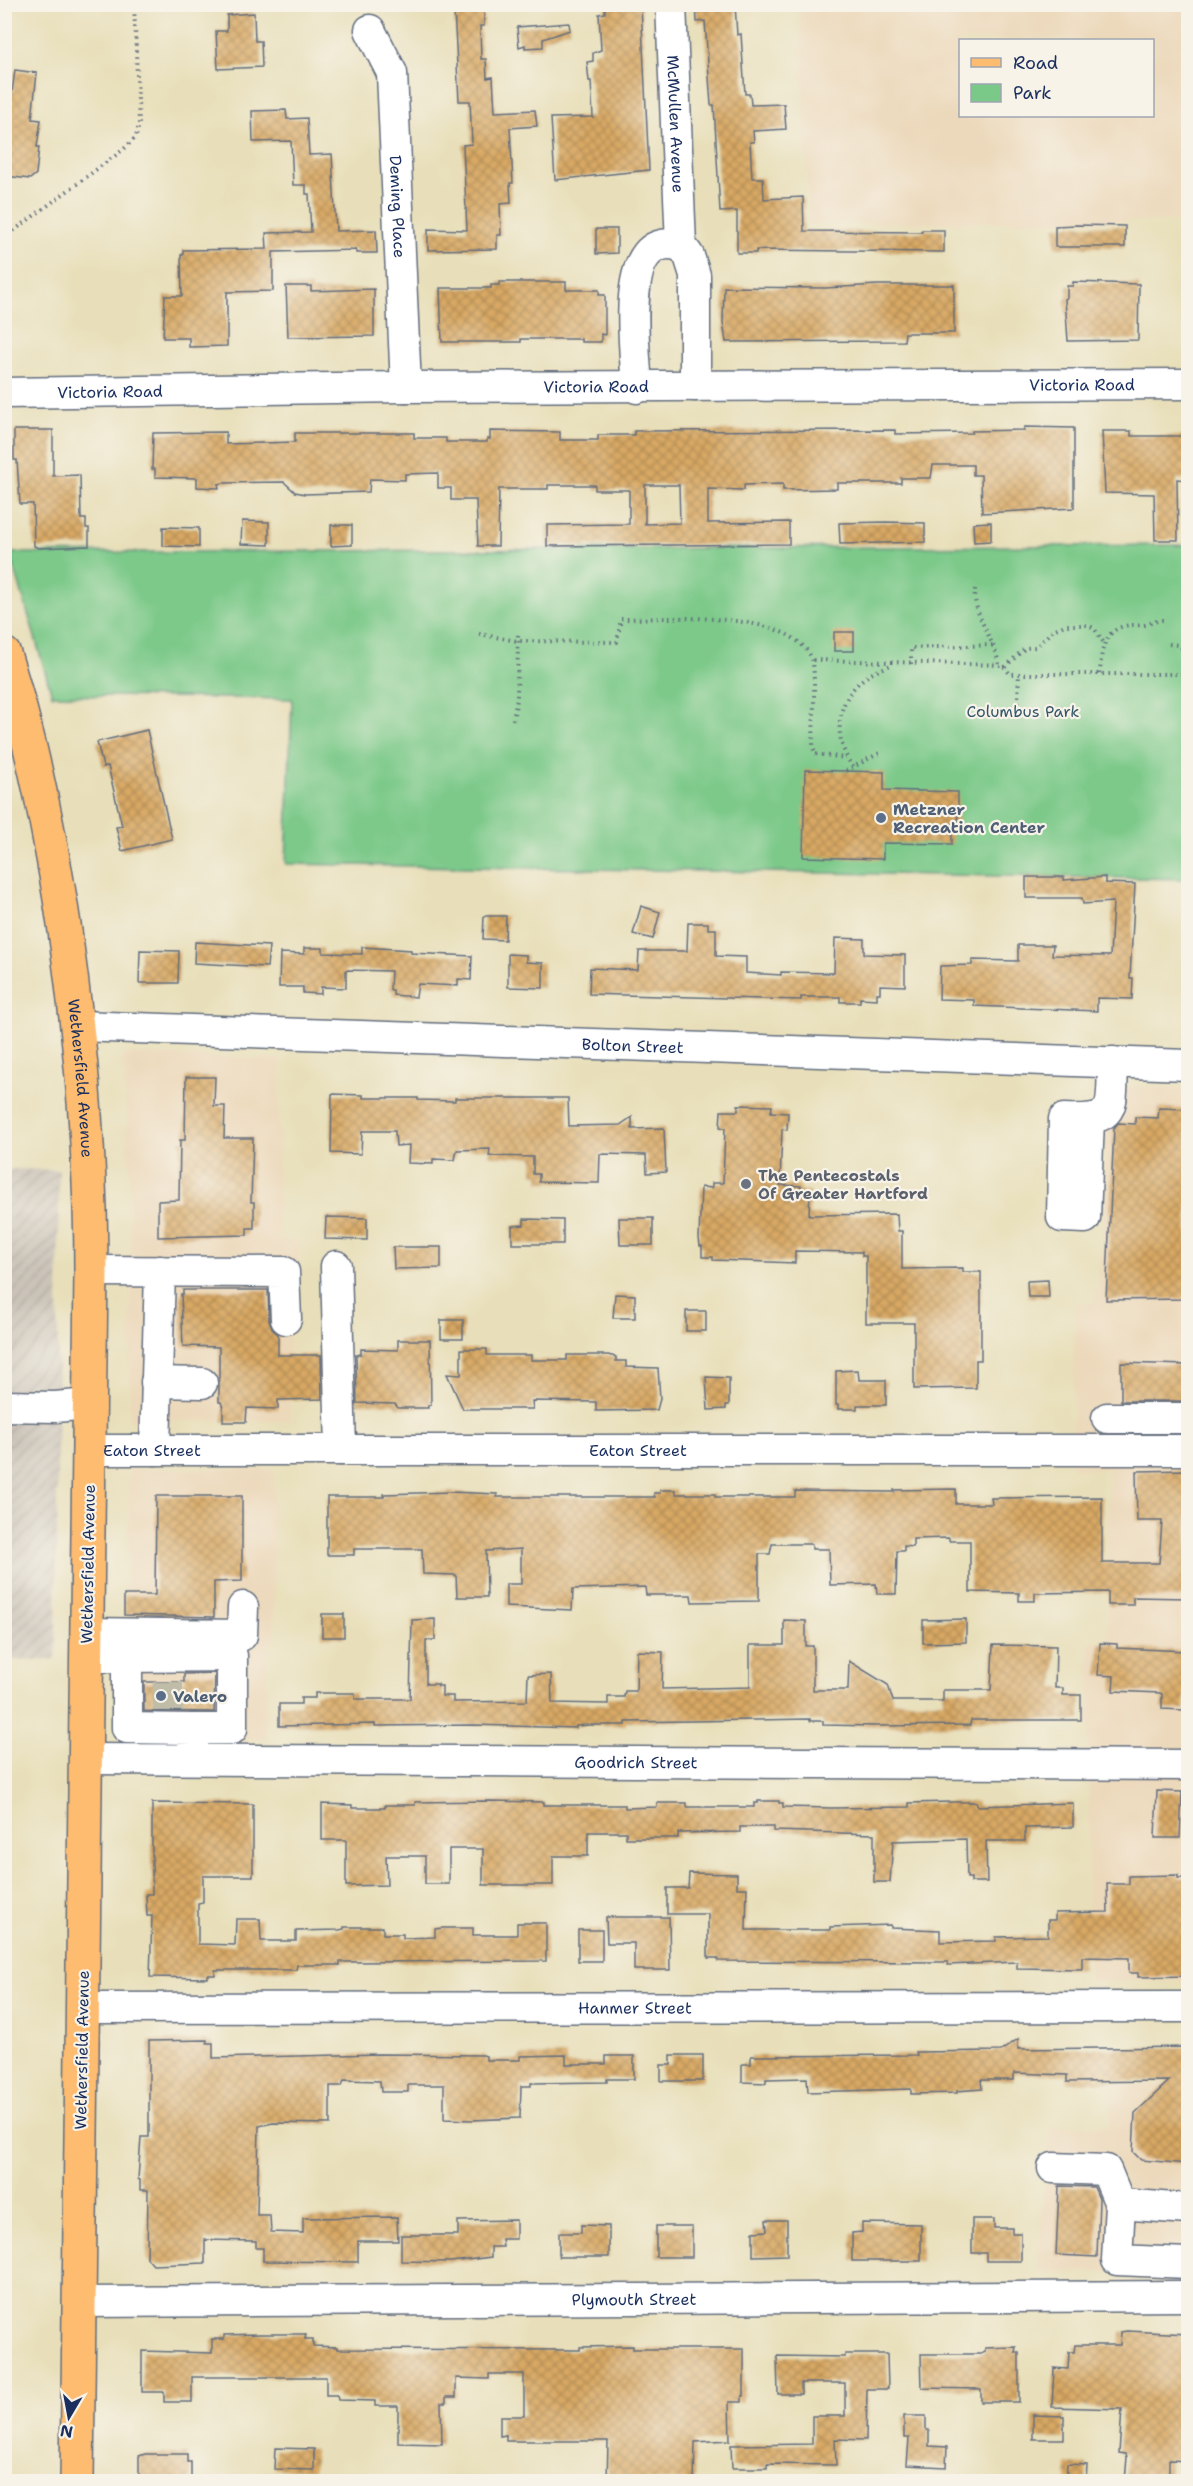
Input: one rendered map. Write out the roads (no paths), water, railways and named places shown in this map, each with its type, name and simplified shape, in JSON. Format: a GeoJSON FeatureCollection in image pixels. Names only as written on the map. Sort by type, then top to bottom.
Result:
{"type":"FeatureCollection","features":[{"type":"Feature","properties":{"kind":"main road","name":"Wethersfield Avenue"},"geometry":{"type":"LineString","coordinates":[[4,654],[29,743],[51,850],[78,1026],[88,1152],[91,1272],[90,1404],[77,2481]]}},
{"type":"Feature","properties":{"kind":"street","name":"McMullen Avenue"},"geometry":{"type":"LineString","coordinates":[[671,4],[681,245],[689,256],[695,275],[695,386]]}},
{"type":"Feature","properties":{"kind":"street","name":"Deming Place"},"geometry":{"type":"LineString","coordinates":[[370,30],[392,73],[406,387]]}},
{"type":"Feature","properties":{"kind":"street"},"geometry":{"type":"LineString","coordinates":[[637,387],[633,294],[642,259],[660,244],[681,245]]}},
{"type":"Feature","properties":{"kind":"street","name":"Victoria Road"},"geometry":{"type":"LineString","coordinates":[[4,393],[406,387],[1188,384]]}},
{"type":"Feature","properties":{"kind":"street","name":"Bolton Street"},"geometry":{"type":"LineString","coordinates":[[78,1026],[1188,1065]]}},
{"type":"Feature","properties":{"kind":"street"},"geometry":{"type":"LineString","coordinates":[[1089,1120],[1101,1117],[1110,1105],[1113,1062]]}},
{"type":"Feature","properties":{"kind":"street"},"geometry":{"type":"LineString","coordinates":[[336,1266],[341,1450]]}},
{"type":"Feature","properties":{"kind":"street"},"geometry":{"type":"LineString","coordinates":[[155,1450],[159,1271]]}},
{"type":"Feature","properties":{"kind":"street"},"geometry":{"type":"LineString","coordinates":[[91,1272],[284,1272],[286,1319]]}},
{"type":"Feature","properties":{"kind":"street"},"geometry":{"type":"LineString","coordinates":[[156,1382],[202,1383]]}},
{"type":"Feature","properties":{"kind":"street"},"geometry":{"type":"LineString","coordinates":[[4,1406],[55,1407],[90,1404]]}},
{"type":"Feature","properties":{"kind":"street"},"geometry":{"type":"LineString","coordinates":[[1107,1418],[1188,1418]]}},
{"type":"Feature","properties":{"kind":"street","name":"Eaton Street"},"geometry":{"type":"LineString","coordinates":[[89,1450],[1188,1450]]}},
{"type":"Feature","properties":{"kind":"street"},"geometry":{"type":"LineString","coordinates":[[87,1645],[242,1635],[243,1607]]}},
{"type":"Feature","properties":{"kind":"street"},"geometry":{"type":"LineString","coordinates":[[87,1645],[127,1657],[173,1701],[193,1760]]}},
{"type":"Feature","properties":{"kind":"street"},"geometry":{"type":"LineString","coordinates":[[127,1657],[127,1728]]}},
{"type":"Feature","properties":{"kind":"street"},"geometry":{"type":"LineString","coordinates":[[86,1744],[127,1728],[173,1701]]}},
{"type":"Feature","properties":{"kind":"street","name":"Goodrich Street"},"geometry":{"type":"LineString","coordinates":[[86,1744],[193,1760],[1188,1765]]}},
{"type":"Feature","properties":{"kind":"street","name":"Hanmer Street"},"geometry":{"type":"LineString","coordinates":[[83,2008],[1188,2007]]}},
{"type":"Feature","properties":{"kind":"street"},"geometry":{"type":"LineString","coordinates":[[1053,2168],[1106,2170],[1120,2204],[1117,2260],[1188,2263]]}},
{"type":"Feature","properties":{"kind":"street"},"geometry":{"type":"LineString","coordinates":[[1120,2204],[1188,2209]]}},
{"type":"Feature","properties":{"kind":"street","name":"Plymouth Street"},"geometry":{"type":"LineString","coordinates":[[79,2302],[1188,2296]]}},
{"type":"Feature","properties":{"kind":"tunnel"},"geometry":{"type":"LineString","coordinates":[[168,1682],[168,1711]]}},
{"type":"Feature","properties":{"kind":"place","name":"Metzner Recreation Center"},"geometry":{"type":"Point","coordinates":[881,818]}},
{"type":"Feature","properties":{"kind":"place","name":"The Pentecostals Of Greater Hartford"},"geometry":{"type":"Point","coordinates":[746,1184]}},
{"type":"Feature","properties":{"kind":"place","name":"Valero"},"geometry":{"type":"Point","coordinates":[161,1696]}},
{"type":"Feature","properties":{"kind":"park label","name":"Columbus Park"},"geometry":{"type":"Point","coordinates":[1023,711]}}]}
